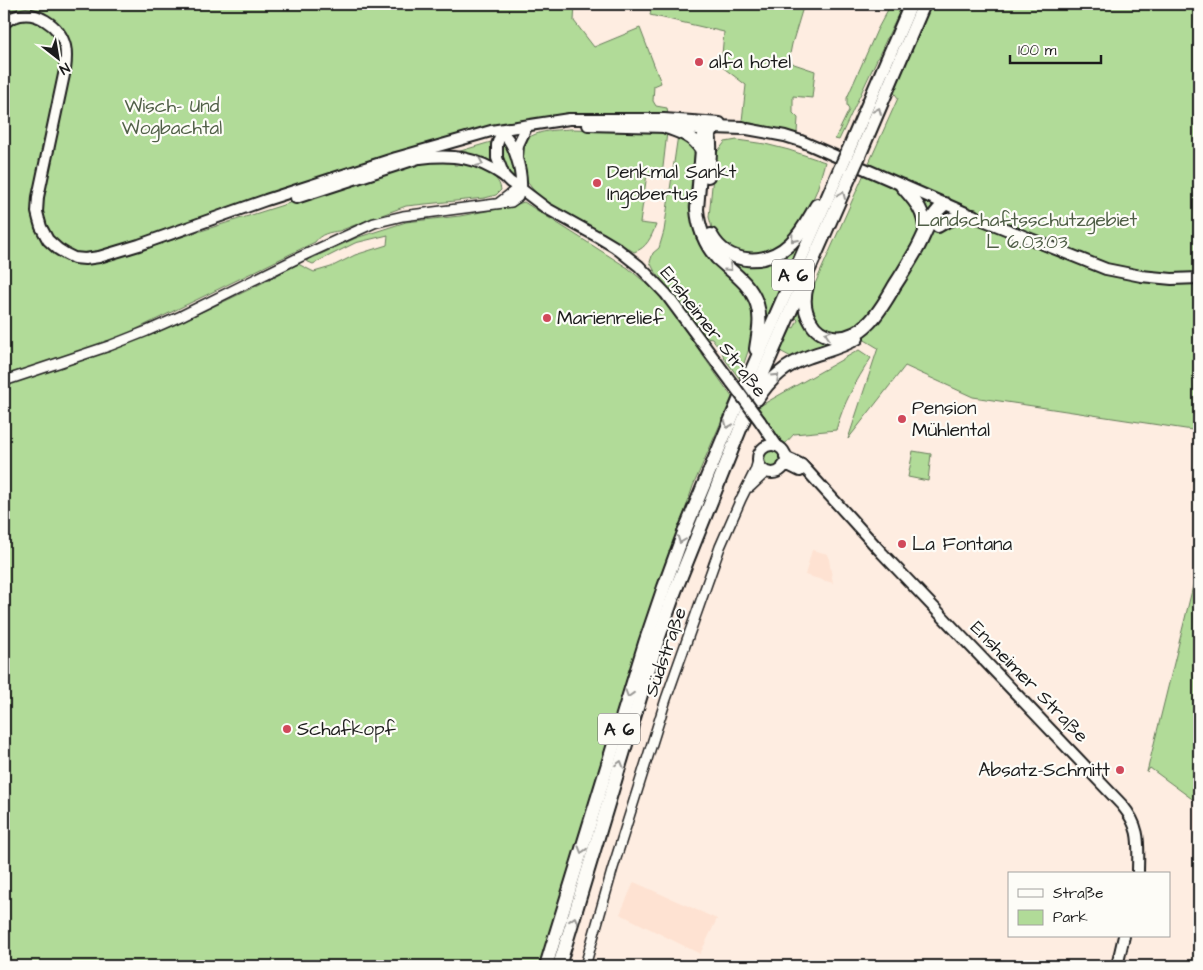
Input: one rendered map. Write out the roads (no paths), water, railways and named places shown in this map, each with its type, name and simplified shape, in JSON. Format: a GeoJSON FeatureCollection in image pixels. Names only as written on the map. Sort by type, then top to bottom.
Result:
{"type":"FeatureCollection","features":[{"type":"Feature","properties":{"kind":"highway","name":"A 6"},"geometry":{"type":"LineString","coordinates":[[854,153],[911,4]]}},
{"type":"Feature","properties":{"kind":"highway","name":"A 6"},"geometry":{"type":"LineString","coordinates":[[546,966],[645,643],[683,535],[747,380],[924,4]]}},
{"type":"Feature","properties":{"kind":"highway"},"geometry":{"type":"LineString","coordinates":[[739,130],[705,126],[710,138],[706,150],[697,209],[700,228],[711,250],[741,278],[757,305],[760,322],[758,338],[747,380]]}},
{"type":"Feature","properties":{"kind":"highway"},"geometry":{"type":"LineString","coordinates":[[666,127],[688,135],[706,150]]}},
{"type":"Feature","properties":{"kind":"highway"},"geometry":{"type":"LineString","coordinates":[[739,130],[722,135],[706,150],[705,212],[707,226],[718,245],[739,258],[757,260],[775,254],[790,244],[845,171]]}},
{"type":"Feature","properties":{"kind":"highway","name":"A 6"},"geometry":{"type":"LineString","coordinates":[[559,966],[656,645],[675,591],[757,387],[833,216],[845,171]]}},
{"type":"Feature","properties":{"kind":"highway"},"geometry":{"type":"LineString","coordinates":[[902,186],[923,213],[925,231]]}},
{"type":"Feature","properties":{"kind":"highway"},"geometry":{"type":"LineString","coordinates":[[833,216],[807,282],[804,299],[806,314],[814,326],[826,335],[844,337],[853,334],[871,322],[918,248],[935,212],[945,204]]}},
{"type":"Feature","properties":{"kind":"highway"},"geometry":{"type":"LineString","coordinates":[[740,432],[760,394],[790,365],[854,340],[869,330],[888,305],[938,226],[945,204]]}},
{"type":"Feature","properties":{"kind":"highway"},"geometry":{"type":"LineString","coordinates":[[938,226],[951,218],[973,216]]}},
{"type":"Feature","properties":{"kind":"main road"},"geometry":{"type":"LineString","coordinates":[[4,23],[14,17],[25,14],[34,16],[46,21],[60,33],[65,48],[65,70],[38,197],[37,212],[44,234],[51,244],[74,258],[99,257],[396,158],[491,131],[506,131],[569,119],[664,119],[705,126]]}},
{"type":"Feature","properties":{"kind":"main road"},"geometry":{"type":"LineString","coordinates":[[194,226],[269,206],[506,131],[590,125],[705,126]]}},
{"type":"Feature","properties":{"kind":"main road"},"geometry":{"type":"LineString","coordinates":[[517,158],[518,145],[526,130]]}},
{"type":"Feature","properties":{"kind":"main road"},"geometry":{"type":"LineString","coordinates":[[739,130],[824,151],[973,216],[1106,269],[1141,276],[1172,279],[1199,278]]}},
{"type":"Feature","properties":{"kind":"main road"},"geometry":{"type":"LineString","coordinates":[[506,131],[517,158],[521,189]]}},
{"type":"Feature","properties":{"kind":"main road"},"geometry":{"type":"LineString","coordinates":[[504,176],[499,165],[497,145],[506,131]]}},
{"type":"Feature","properties":{"kind":"main road","name":"Ensheimer Straße"},"geometry":{"type":"LineString","coordinates":[[420,158],[459,156],[498,171],[546,208],[615,247],[639,266],[666,294],[732,382],[763,425],[773,446]]}},
{"type":"Feature","properties":{"kind":"main road"},"geometry":{"type":"LineString","coordinates":[[773,446],[784,453],[784,462],[781,469],[774,473],[766,472],[762,469],[758,461],[762,450],[773,446]]}},
{"type":"Feature","properties":{"kind":"main road","name":"Ensheimer Straße"},"geometry":{"type":"LineString","coordinates":[[784,462],[794,461],[802,466],[859,529],[1127,811],[1135,824],[1138,834],[1138,872]]}},
{"type":"Feature","properties":{"kind":"main road"},"geometry":{"type":"LineString","coordinates":[[1117,966],[1124,938]]}},
{"type":"Feature","properties":{"kind":"street"},"geometry":{"type":"LineString","coordinates":[[4,381],[109,346],[147,331],[374,223],[403,216],[498,204],[514,191],[521,189]]}},
{"type":"Feature","properties":{"kind":"street","name":"Südstraße"},"geometry":{"type":"LineString","coordinates":[[585,966],[612,871],[666,699],[720,546],[758,461]]}},
{"type":"Feature","properties":{"kind":"street","name":"Südstraße"},"geometry":{"type":"LineString","coordinates":[[743,494],[766,472]]}},
{"type":"Feature","properties":{"kind":"place","name":"alfa hotel"},"geometry":{"type":"Point","coordinates":[699,62]}},
{"type":"Feature","properties":{"kind":"place","name":"Denkmal Sankt Ingobertus"},"geometry":{"type":"Point","coordinates":[597,183]}},
{"type":"Feature","properties":{"kind":"place","name":"Marienrelief"},"geometry":{"type":"Point","coordinates":[547,318]}},
{"type":"Feature","properties":{"kind":"place","name":"Pension Mühlental"},"geometry":{"type":"Point","coordinates":[902,419]}},
{"type":"Feature","properties":{"kind":"place","name":"La Fontana"},"geometry":{"type":"Point","coordinates":[902,544]}},
{"type":"Feature","properties":{"kind":"place","name":"Schafkopf"},"geometry":{"type":"Point","coordinates":[287,729]}},
{"type":"Feature","properties":{"kind":"place","name":"Absatz-Schmitt"},"geometry":{"type":"Point","coordinates":[1120,770]}},
{"type":"Feature","properties":{"kind":"park label","name":"Wisch- Und Wogbachtal"},"geometry":{"type":"Point","coordinates":[172,117]}},
{"type":"Feature","properties":{"kind":"park label","name":"Landschaftsschutzgebiet L 6.03.03"},"geometry":{"type":"Point","coordinates":[1027,231]}}]}
